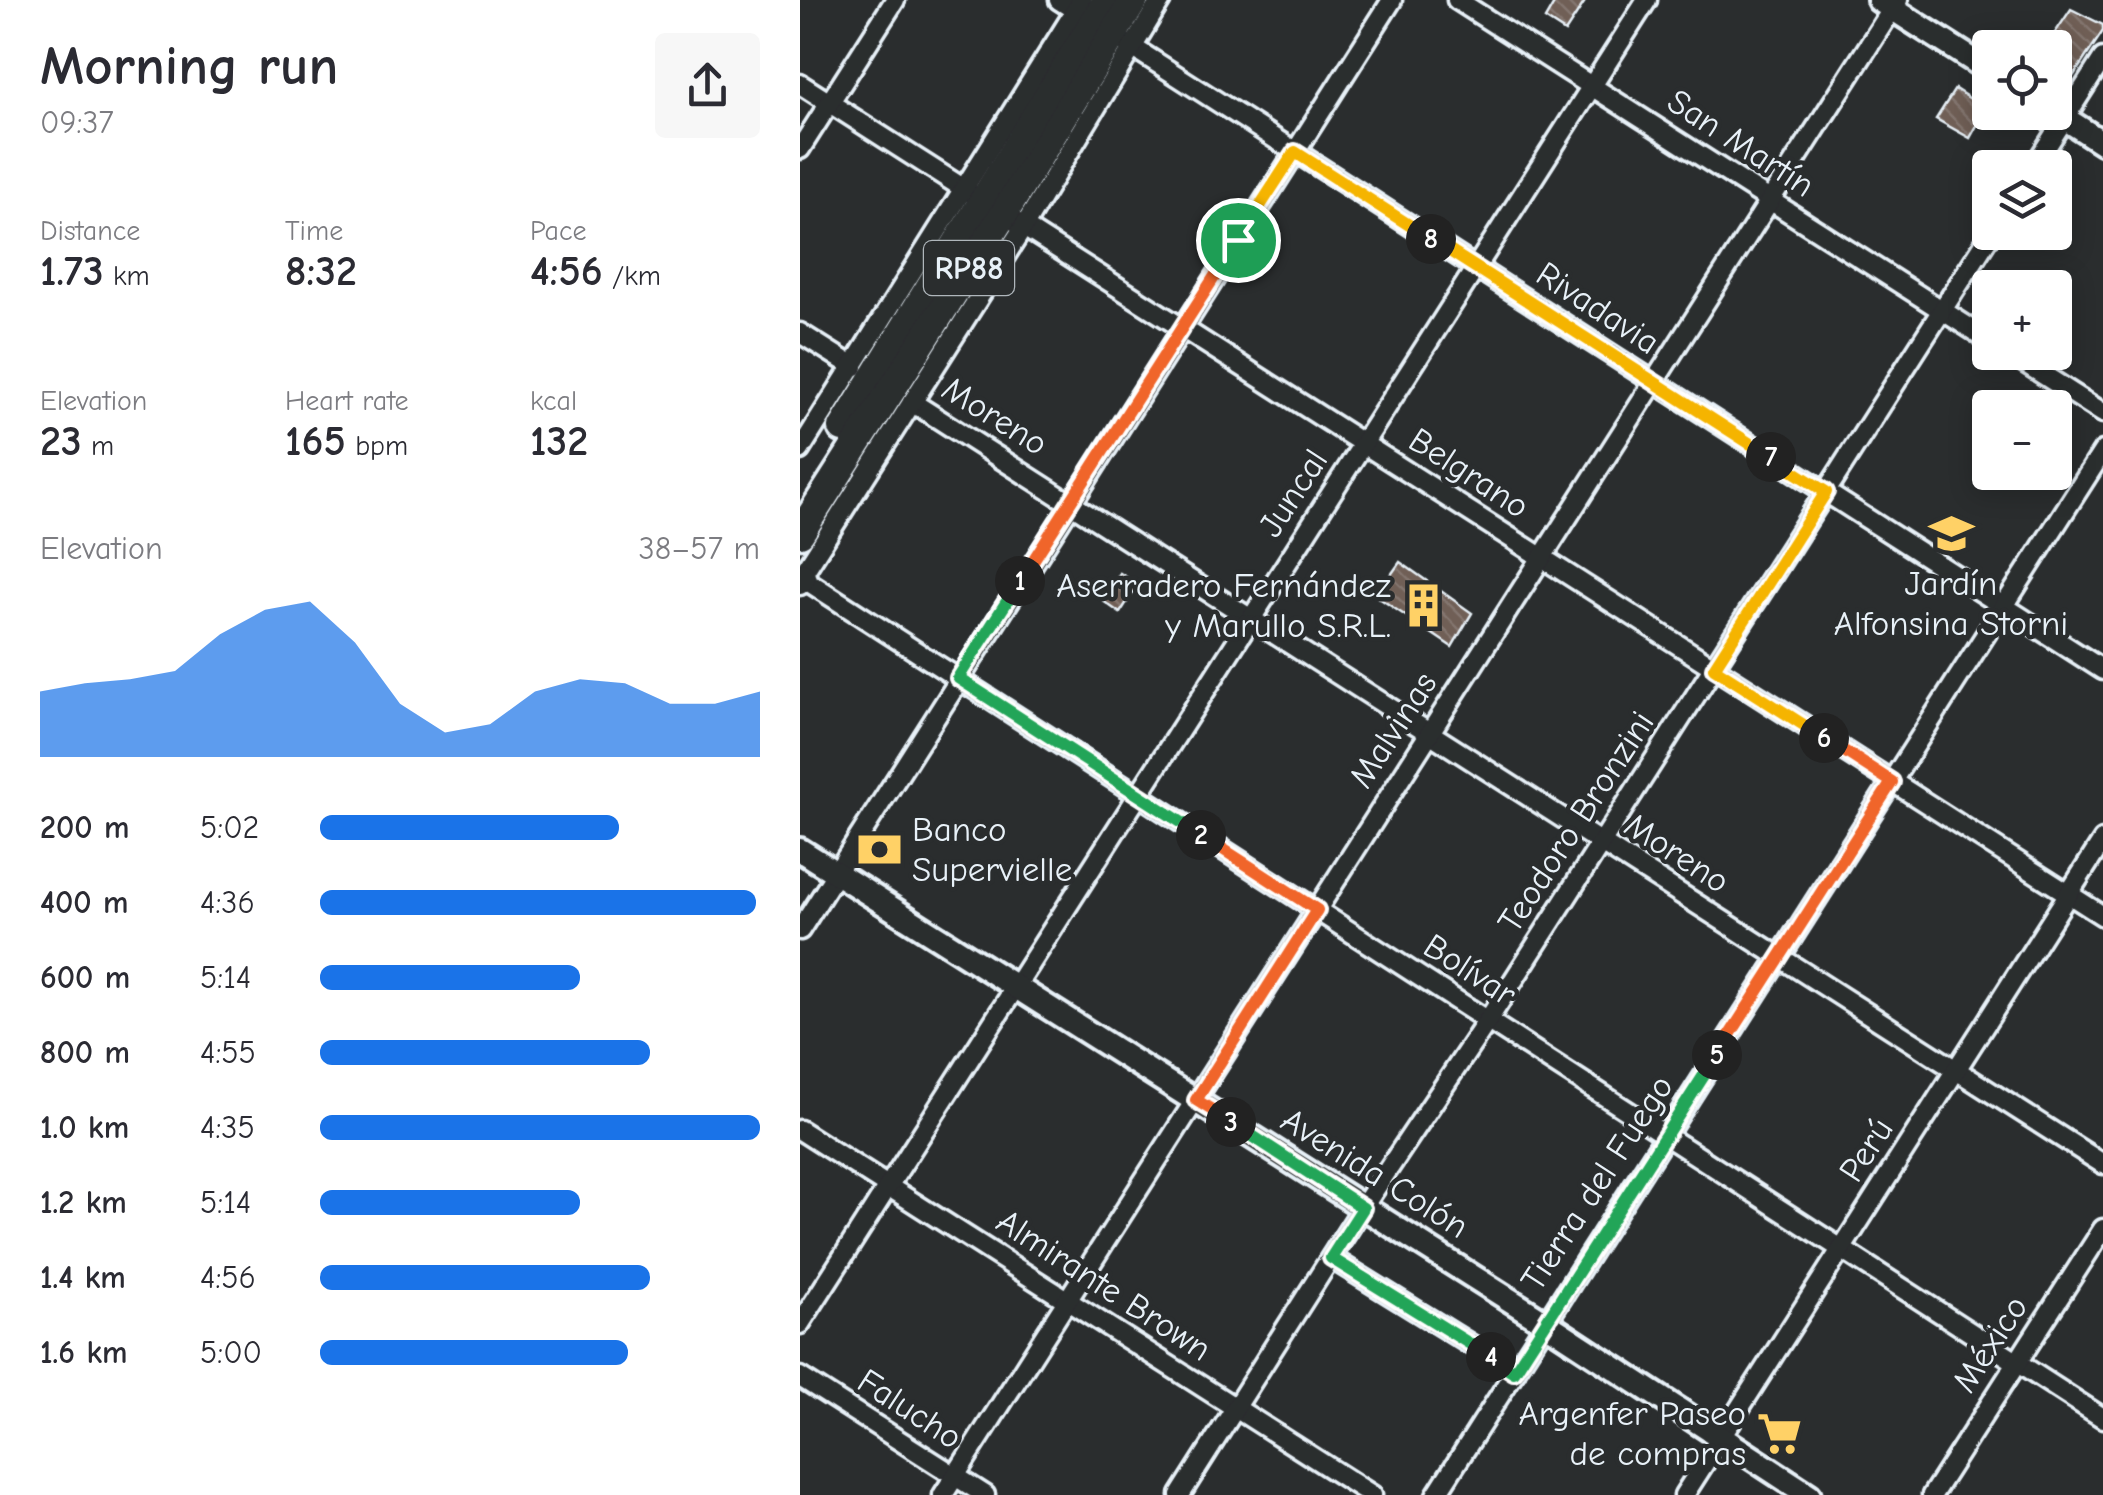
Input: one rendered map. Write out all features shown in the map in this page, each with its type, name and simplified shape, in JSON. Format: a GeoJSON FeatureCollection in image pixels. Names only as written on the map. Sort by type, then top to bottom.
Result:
{"type":"FeatureCollection","features":[{"type":"Feature","properties":{"kind":"highway","name":"RP88"},"geometry":{"type":"LineString","coordinates":[[800,532],[994,209],[1094,16],[1134,0]]}},
{"type":"Feature","properties":{"kind":"highway","name":"RP88"},"geometry":{"type":"LineString","coordinates":[[800,496],[994,209]]}},
{"type":"Feature","properties":{"kind":"main road"},"geometry":{"type":"LineString","coordinates":[[1890,3],[1972,59]]}},
{"type":"Feature","properties":{"kind":"main road"},"geometry":{"type":"LineString","coordinates":[[2072,124],[2103,143]]}},
{"type":"Feature","properties":{"kind":"main road","name":"Avenida Colón"},"geometry":{"type":"LineString","coordinates":[[800,850],[1546,1322],[1809,1495]]}},
{"type":"Feature","properties":{"kind":"street"},"geometry":{"type":"LineString","coordinates":[[800,149],[895,0]]}},
{"type":"Feature","properties":{"kind":"street"},"geometry":{"type":"LineString","coordinates":[[800,580],[912,402],[994,209],[1094,16],[1161,0]]}},
{"type":"Feature","properties":{"kind":"street"},"geometry":{"type":"LineString","coordinates":[[800,930],[1392,0]]}},
{"type":"Feature","properties":{"kind":"street","name":"San Martín"},"geometry":{"type":"LineString","coordinates":[[1457,0],[1972,329]]}},
{"type":"Feature","properties":{"kind":"street","name":"Juncal"},"geometry":{"type":"LineString","coordinates":[[800,1324],[1647,0]]}},
{"type":"Feature","properties":{"kind":"street","name":"Malvinas"},"geometry":{"type":"LineString","coordinates":[[943,1495],[1770,200],[1890,3]]}},
{"type":"Feature","properties":{"kind":"street","name":"Rivadavia"},"geometry":{"type":"LineString","coordinates":[[1094,16],[1295,152],[2103,670]]}},
{"type":"Feature","properties":{"kind":"street"},"geometry":{"type":"LineString","coordinates":[[2072,100],[2103,58]]}},
{"type":"Feature","properties":{"kind":"street","name":"Belgrano"},"geometry":{"type":"LineString","coordinates":[[800,84],[2103,916]]}},
{"type":"Feature","properties":{"kind":"street"},"geometry":{"type":"LineString","coordinates":[[800,450],[854,368],[994,209]]}},
{"type":"Feature","properties":{"kind":"street","name":"Teodoro Bronzini"},"geometry":{"type":"LineString","coordinates":[[1180,1495],[1980,250]]}},
{"type":"Feature","properties":{"kind":"street"},"geometry":{"type":"LineString","coordinates":[[800,333],[854,368]]}},
{"type":"Feature","properties":{"kind":"street"},"geometry":{"type":"LineString","coordinates":[[2036,370],[2103,413]]}},
{"type":"Feature","properties":{"kind":"street","name":"Moreno"},"geometry":{"type":"LineString","coordinates":[[912,402],[2103,1164]]}},
{"type":"Feature","properties":{"kind":"street","name":"Tierra del Fuego"},"geometry":{"type":"LineString","coordinates":[[1436,1495],[2103,451]]}},
{"type":"Feature","properties":{"kind":"street","name":"Bolívar"},"geometry":{"type":"LineString","coordinates":[[800,580],[958,678],[2103,1418]]}},
{"type":"Feature","properties":{"kind":"street","name":"Perú"},"geometry":{"type":"LineString","coordinates":[[1684,1495],[2103,840]]}},
{"type":"Feature","properties":{"kind":"street","name":"Almirante Brown"},"geometry":{"type":"LineString","coordinates":[[800,1130],[1372,1495]]}},
{"type":"Feature","properties":{"kind":"street","name":"México"},"geometry":{"type":"LineString","coordinates":[[1932,1495],[2103,1228]]}},
{"type":"Feature","properties":{"kind":"street"},"geometry":{"type":"LineString","coordinates":[[1331,1258],[1514,1372]]}},
{"type":"Feature","properties":{"kind":"street","name":"Falucho"},"geometry":{"type":"LineString","coordinates":[[800,1377],[985,1495]]}},
{"type":"Feature","properties":{"kind":"building"},"geometry":{"type":"Polygon","coordinates":[[[1556,0],[1586,0],[1565,32],[1545,19],[1556,0]]]}},
{"type":"Feature","properties":{"kind":"building"},"geometry":{"type":"Polygon","coordinates":[[[2071,9],[2103,25],[2103,31],[2072,78],[2072,30],[2057,30],[2071,9]]]}},
{"type":"Feature","properties":{"kind":"building"},"geometry":{"type":"Polygon","coordinates":[[[1955,89],[1972,100],[1974,130],[1970,138],[1936,119],[1955,89]]]}},
{"type":"Feature","properties":{"kind":"building","name":"Aserradero Fernández y Marullo S.R.L."},"geometry":{"type":"Polygon","coordinates":[[[1400,562],[1472,613],[1452,647],[1376,596],[1400,562]]]}},
{"type":"Feature","properties":{"kind":"building"},"geometry":{"type":"Polygon","coordinates":[[[1120,573],[1138,585],[1120,613],[1103,601],[1120,573]]]}},
{"type":"Feature","properties":{"kind":"place","name":"Jardín Alfonsina Storni"},"geometry":{"type":"Point","coordinates":[1951,533]}},
{"type":"Feature","properties":{"kind":"place","name":"Aserradero Fernández y Marullo S.R.L."},"geometry":{"type":"Point","coordinates":[1424,605]}},
{"type":"Feature","properties":{"kind":"place","name":"Banco Supervielle"},"geometry":{"type":"Point","coordinates":[879,849]}},
{"type":"Feature","properties":{"kind":"place","name":"Argenfer Paseo de compras"},"geometry":{"type":"Point","coordinates":[1779,1433]}},
{"type":"Feature","properties":{"kind":"route"},"geometry":{"type":"LineString","coordinates":[[1295,152],[1826,492],[1714,668],[1892,782],[1514,1372],[1331,1258],[1363,1208],[1196,1100],[1317,910],[958,678],[1238,240],[1295,152]]}}]}
